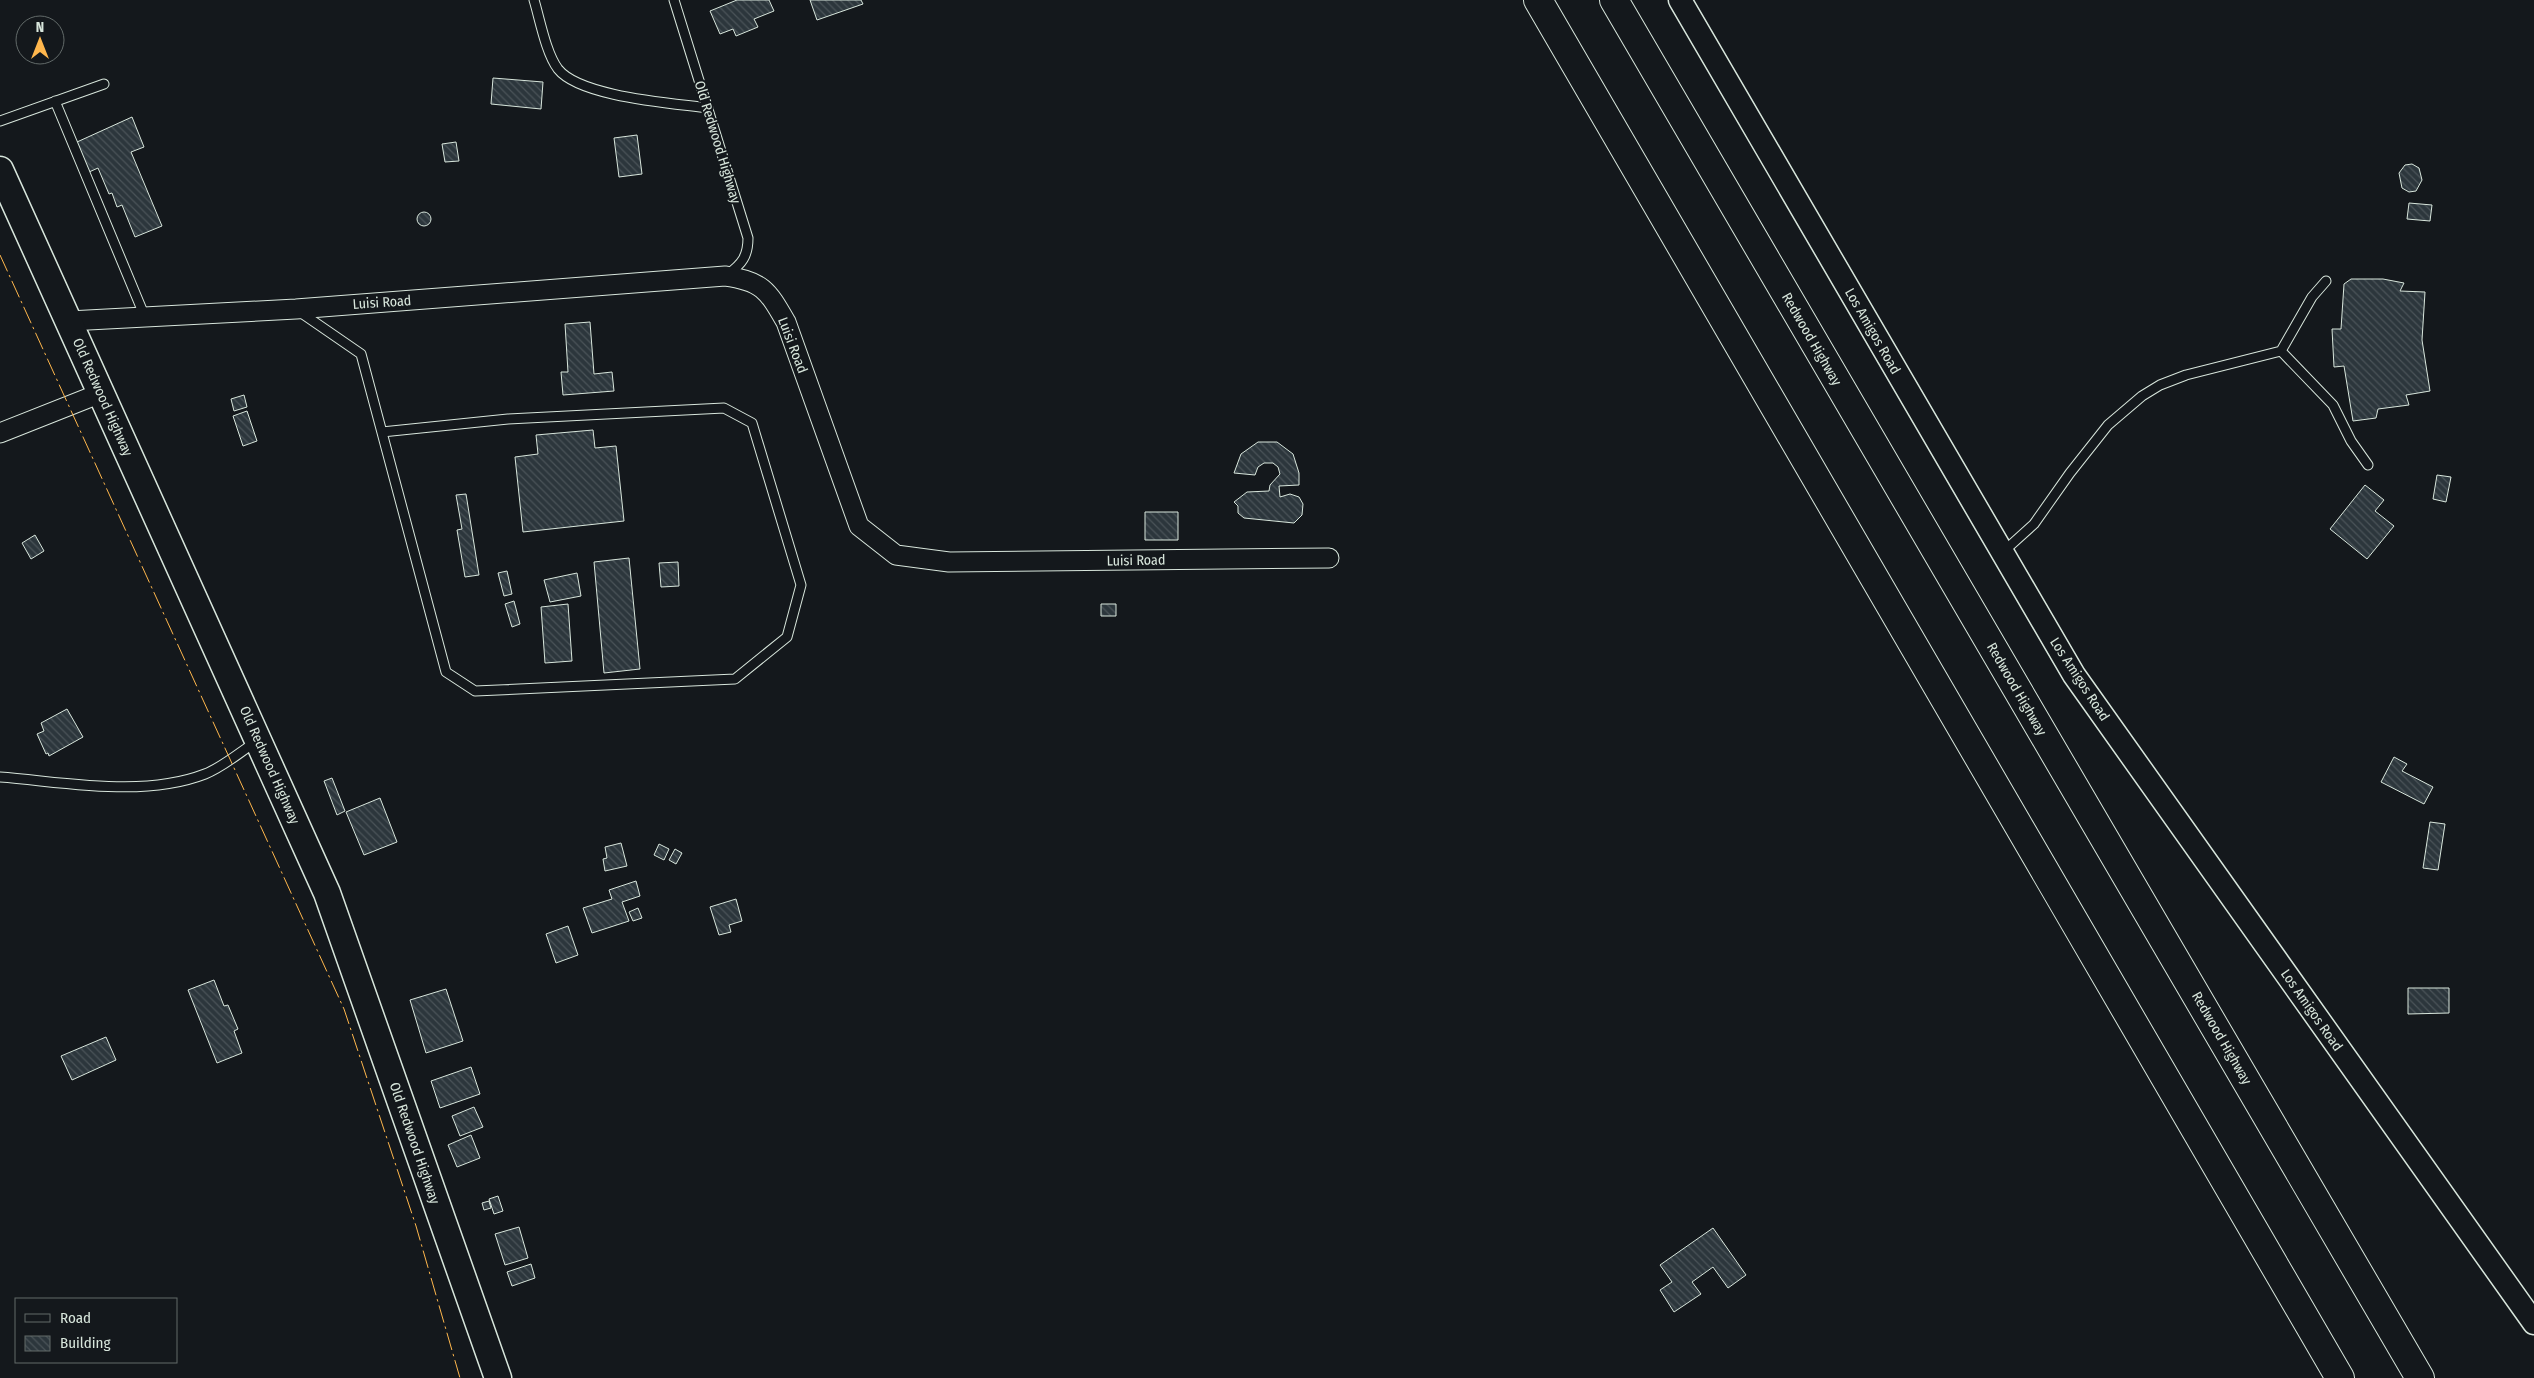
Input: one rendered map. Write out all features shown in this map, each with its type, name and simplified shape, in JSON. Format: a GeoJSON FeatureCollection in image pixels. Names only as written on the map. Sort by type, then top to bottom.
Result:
{"type":"FeatureCollection","features":[{"type":"Feature","properties":{"kind":"highway"},"geometry":{"type":"LineString","coordinates":[[1538,0],[2340,1378]]}},
{"type":"Feature","properties":{"kind":"highway","name":"Redwood Highway"},"geometry":{"type":"LineString","coordinates":[[1614,0],[2420,1378]]}},
{"type":"Feature","properties":{"kind":"main road","name":"Old Redwood Highway"},"geometry":{"type":"LineString","coordinates":[[0,170],[327,893],[498,1378]]}},
{"type":"Feature","properties":{"kind":"street","name":"Los Amigos Road"},"geometry":{"type":"LineString","coordinates":[[1680,0],[2074,675],[2534,1323]]}},
{"type":"Feature","properties":{"kind":"street","name":"Luisi Road"},"geometry":{"type":"LineString","coordinates":[[69,321],[296,309],[725,276],[749,281],[769,294],[786,322],[859,526],[896,556],[949,562],[1329,558]]}},
{"type":"Feature","properties":{"kind":"street"},"geometry":{"type":"LineString","coordinates":[[0,433],[101,393]]}},
{"type":"Feature","properties":{"kind":"lane"},"geometry":{"type":"LineString","coordinates":[[534,0],[553,60],[565,76],[586,86],[633,99],[708,108]]}},
{"type":"Feature","properties":{"kind":"lane","name":"Old Redwood Highway"},"geometry":{"type":"LineString","coordinates":[[674,0],[748,238],[746,256],[740,266],[725,276]]}},
{"type":"Feature","properties":{"kind":"lane"},"geometry":{"type":"LineString","coordinates":[[0,121],[104,84]]}},
{"type":"Feature","properties":{"kind":"lane"},"geometry":{"type":"LineString","coordinates":[[55,101],[145,317]]}},
{"type":"Feature","properties":{"kind":"lane"},"geometry":{"type":"LineString","coordinates":[[2002,552],[2034,524],[2094,441],[2134,402],[2160,385],[2281,350],[2312,298],[2326,281]]}},
{"type":"Feature","properties":{"kind":"lane"},"geometry":{"type":"LineString","coordinates":[[296,309],[361,354],[446,672],[475,691],[735,679],[787,637],[801,585],[752,423],[724,408],[508,419],[382,432]]}},
{"type":"Feature","properties":{"kind":"lane"},"geometry":{"type":"LineString","coordinates":[[2281,350],[2333,405],[2351,440],[2368,465]]}},
{"type":"Feature","properties":{"kind":"lane"},"geometry":{"type":"LineString","coordinates":[[0,777],[137,788],[180,781],[206,773],[259,740]]}},
{"type":"Feature","properties":{"kind":"building"},"geometry":{"type":"Polygon","coordinates":[[[737,0],[769,0],[774,11],[754,19],[758,27],[736,36],[733,29],[720,34],[710,11],[737,0]]]}},
{"type":"Feature","properties":{"kind":"building"},"geometry":{"type":"Polygon","coordinates":[[[810,0],[861,0],[863,4],[817,20],[810,0]]]}},
{"type":"Feature","properties":{"kind":"building"},"geometry":{"type":"Polygon","coordinates":[[[493,78],[543,82],[541,109],[491,104],[493,78]]]}},
{"type":"Feature","properties":{"kind":"building"},"geometry":{"type":"Polygon","coordinates":[[[132,117],[144,147],[131,152],[162,226],[135,237],[122,205],[117,207],[112,193],[109,194],[98,168],[89,172],[77,142],[132,117]]]}},
{"type":"Feature","properties":{"kind":"building"},"geometry":{"type":"Polygon","coordinates":[[[637,135],[642,174],[619,177],[614,138],[637,135]]]}},
{"type":"Feature","properties":{"kind":"building"},"geometry":{"type":"Polygon","coordinates":[[[456,142],[459,161],[445,162],[442,144],[456,142]]]}},
{"type":"Feature","properties":{"kind":"building"},"geometry":{"type":"Polygon","coordinates":[[[2412,164],[2419,168],[2422,180],[2416,191],[2409,192],[2402,188],[2399,173],[2405,165],[2412,164]]]}},
{"type":"Feature","properties":{"kind":"building"},"geometry":{"type":"Polygon","coordinates":[[[2409,203],[2432,205],[2430,221],[2407,219],[2409,203]]]}},
{"type":"Feature","properties":{"kind":"building"},"geometry":{"type":"Polygon","coordinates":[[[424,212],[429,214],[431,219],[429,224],[424,226],[419,224],[417,219],[419,214],[424,212]]]}},
{"type":"Feature","properties":{"kind":"building"},"geometry":{"type":"Polygon","coordinates":[[[2351,279],[2383,279],[2404,283],[2400,291],[2425,292],[2422,340],[2430,391],[2406,395],[2409,405],[2378,409],[2376,418],[2353,421],[2344,366],[2334,367],[2332,329],[2341,329],[2344,284],[2351,279]]]}},
{"type":"Feature","properties":{"kind":"building"},"geometry":{"type":"Polygon","coordinates":[[[590,322],[594,374],[612,372],[614,391],[563,395],[561,372],[568,372],[565,324],[590,322]]]}},
{"type":"Feature","properties":{"kind":"building"},"geometry":{"type":"Polygon","coordinates":[[[244,395],[247,407],[234,411],[231,399],[244,395]]]}},
{"type":"Feature","properties":{"kind":"building"},"geometry":{"type":"Polygon","coordinates":[[[247,411],[257,441],[243,446],[233,416],[247,411]]]}},
{"type":"Feature","properties":{"kind":"building"},"geometry":{"type":"Polygon","coordinates":[[[593,430],[595,448],[616,446],[624,521],[523,532],[515,457],[538,454],[536,435],[593,430]]]}},
{"type":"Feature","properties":{"kind":"building"},"geometry":{"type":"Polygon","coordinates":[[[1258,442],[1277,442],[1293,454],[1299,473],[1299,485],[1279,486],[1280,497],[1290,494],[1299,497],[1303,504],[1302,515],[1294,523],[1244,518],[1238,513],[1238,506],[1234,502],[1247,492],[1269,491],[1270,485],[1280,474],[1278,467],[1273,463],[1264,463],[1258,467],[1255,475],[1234,473],[1241,454],[1258,442]]]}},
{"type":"Feature","properties":{"kind":"building"},"geometry":{"type":"Polygon","coordinates":[[[2437,475],[2451,477],[2446,502],[2433,499],[2437,475]]]}},
{"type":"Feature","properties":{"kind":"building"},"geometry":{"type":"Polygon","coordinates":[[[2365,485],[2384,500],[2375,511],[2394,526],[2367,559],[2330,529],[2365,485]]]}},
{"type":"Feature","properties":{"kind":"building"},"geometry":{"type":"Polygon","coordinates":[[[466,494],[479,575],[465,577],[457,530],[462,529],[456,495],[466,494]]]}},
{"type":"Feature","properties":{"kind":"building"},"geometry":{"type":"Polygon","coordinates":[[[1145,512],[1178,512],[1178,540],[1145,540],[1145,512]]]}},
{"type":"Feature","properties":{"kind":"building"},"geometry":{"type":"Polygon","coordinates":[[[35,535],[44,551],[31,559],[22,543],[35,535]]]}},
{"type":"Feature","properties":{"kind":"building"},"geometry":{"type":"Polygon","coordinates":[[[629,558],[640,669],[604,673],[594,562],[629,558]]]}},
{"type":"Feature","properties":{"kind":"building"},"geometry":{"type":"Polygon","coordinates":[[[678,562],[679,586],[661,587],[659,563],[678,562]]]}},
{"type":"Feature","properties":{"kind":"building"},"geometry":{"type":"Polygon","coordinates":[[[507,571],[512,594],[504,596],[498,573],[507,571]]]}},
{"type":"Feature","properties":{"kind":"building"},"geometry":{"type":"Polygon","coordinates":[[[577,573],[581,596],[550,602],[544,580],[577,573]]]}},
{"type":"Feature","properties":{"kind":"building"},"geometry":{"type":"Polygon","coordinates":[[[514,601],[520,624],[512,627],[505,604],[514,601]]]}},
{"type":"Feature","properties":{"kind":"building"},"geometry":{"type":"Polygon","coordinates":[[[568,604],[572,661],[545,663],[541,607],[568,604]]]}},
{"type":"Feature","properties":{"kind":"building"},"geometry":{"type":"Polygon","coordinates":[[[1101,604],[1116,604],[1116,616],[1101,616],[1101,604]]]}},
{"type":"Feature","properties":{"kind":"building"},"geometry":{"type":"Polygon","coordinates":[[[67,709],[83,737],[49,756],[48,753],[46,754],[37,734],[44,731],[41,723],[67,709]]]}},
{"type":"Feature","properties":{"kind":"building"},"geometry":{"type":"Polygon","coordinates":[[[2394,757],[2407,764],[2402,771],[2433,787],[2424,804],[2381,782],[2394,757]]]}},
{"type":"Feature","properties":{"kind":"building"},"geometry":{"type":"Polygon","coordinates":[[[332,778],[345,811],[337,815],[324,781],[332,778]]]}},
{"type":"Feature","properties":{"kind":"building"},"geometry":{"type":"Polygon","coordinates":[[[380,798],[397,842],[364,855],[346,812],[380,798]]]}},
{"type":"Feature","properties":{"kind":"building"},"geometry":{"type":"Polygon","coordinates":[[[2430,822],[2445,824],[2438,870],[2423,868],[2430,822]]]}},
{"type":"Feature","properties":{"kind":"building"},"geometry":{"type":"Polygon","coordinates":[[[621,843],[627,866],[605,871],[603,859],[607,858],[605,847],[621,843]]]}},
{"type":"Feature","properties":{"kind":"building"},"geometry":{"type":"Polygon","coordinates":[[[659,844],[669,849],[664,860],[654,855],[659,844]]]}},
{"type":"Feature","properties":{"kind":"building"},"geometry":{"type":"Polygon","coordinates":[[[675,849],[682,853],[676,864],[669,860],[675,849]]]}},
{"type":"Feature","properties":{"kind":"building"},"geometry":{"type":"Polygon","coordinates":[[[636,881],[640,896],[622,902],[629,921],[592,933],[583,908],[612,899],[609,890],[636,881]]]}},
{"type":"Feature","properties":{"kind":"building"},"geometry":{"type":"Polygon","coordinates":[[[736,899],[742,921],[729,925],[731,932],[719,935],[710,907],[736,899]]]}},
{"type":"Feature","properties":{"kind":"building"},"geometry":{"type":"Polygon","coordinates":[[[638,908],[642,918],[633,921],[629,912],[638,908]]]}},
{"type":"Feature","properties":{"kind":"building"},"geometry":{"type":"Polygon","coordinates":[[[568,926],[578,955],[556,963],[546,934],[568,926]]]}},
{"type":"Feature","properties":{"kind":"building"},"geometry":{"type":"Polygon","coordinates":[[[214,980],[224,1006],[228,1005],[238,1029],[234,1031],[242,1053],[217,1063],[188,990],[214,980]]]}},
{"type":"Feature","properties":{"kind":"building"},"geometry":{"type":"Polygon","coordinates":[[[2408,988],[2449,988],[2449,1013],[2408,1014],[2408,988]]]}},
{"type":"Feature","properties":{"kind":"building"},"geometry":{"type":"Polygon","coordinates":[[[446,989],[463,1041],[426,1053],[410,1000],[446,989]]]}},
{"type":"Feature","properties":{"kind":"building"},"geometry":{"type":"Polygon","coordinates":[[[106,1037],[116,1060],[72,1080],[61,1056],[106,1037]]]}},
{"type":"Feature","properties":{"kind":"building"},"geometry":{"type":"Polygon","coordinates":[[[471,1067],[480,1094],[440,1108],[431,1081],[471,1067]]]}},
{"type":"Feature","properties":{"kind":"building"},"geometry":{"type":"Polygon","coordinates":[[[474,1107],[483,1127],[460,1136],[452,1116],[474,1107]]]}},
{"type":"Feature","properties":{"kind":"building"},"geometry":{"type":"Polygon","coordinates":[[[471,1135],[480,1158],[457,1167],[448,1145],[471,1135]]]}},
{"type":"Feature","properties":{"kind":"building"},"geometry":{"type":"Polygon","coordinates":[[[498,1196],[503,1211],[494,1214],[489,1199],[498,1196]]]}},
{"type":"Feature","properties":{"kind":"building"},"geometry":{"type":"Polygon","coordinates":[[[489,1201],[491,1208],[484,1210],[482,1203],[489,1201]]]}},
{"type":"Feature","properties":{"kind":"building"},"geometry":{"type":"Polygon","coordinates":[[[519,1227],[528,1258],[505,1265],[495,1234],[519,1227]]]}},
{"type":"Feature","properties":{"kind":"building"},"geometry":{"type":"Polygon","coordinates":[[[1713,1228],[1746,1275],[1728,1288],[1713,1267],[1692,1282],[1701,1294],[1674,1312],[1660,1290],[1672,1282],[1660,1265],[1713,1228]]]}},
{"type":"Feature","properties":{"kind":"building"},"geometry":{"type":"Polygon","coordinates":[[[531,1264],[535,1278],[512,1286],[507,1272],[531,1264]]]}},
{"type":"Feature","properties":{"kind":"power"},"geometry":{"type":"LineString","coordinates":[[0,255],[344,1009],[416,1226],[460,1378]]}}]}
